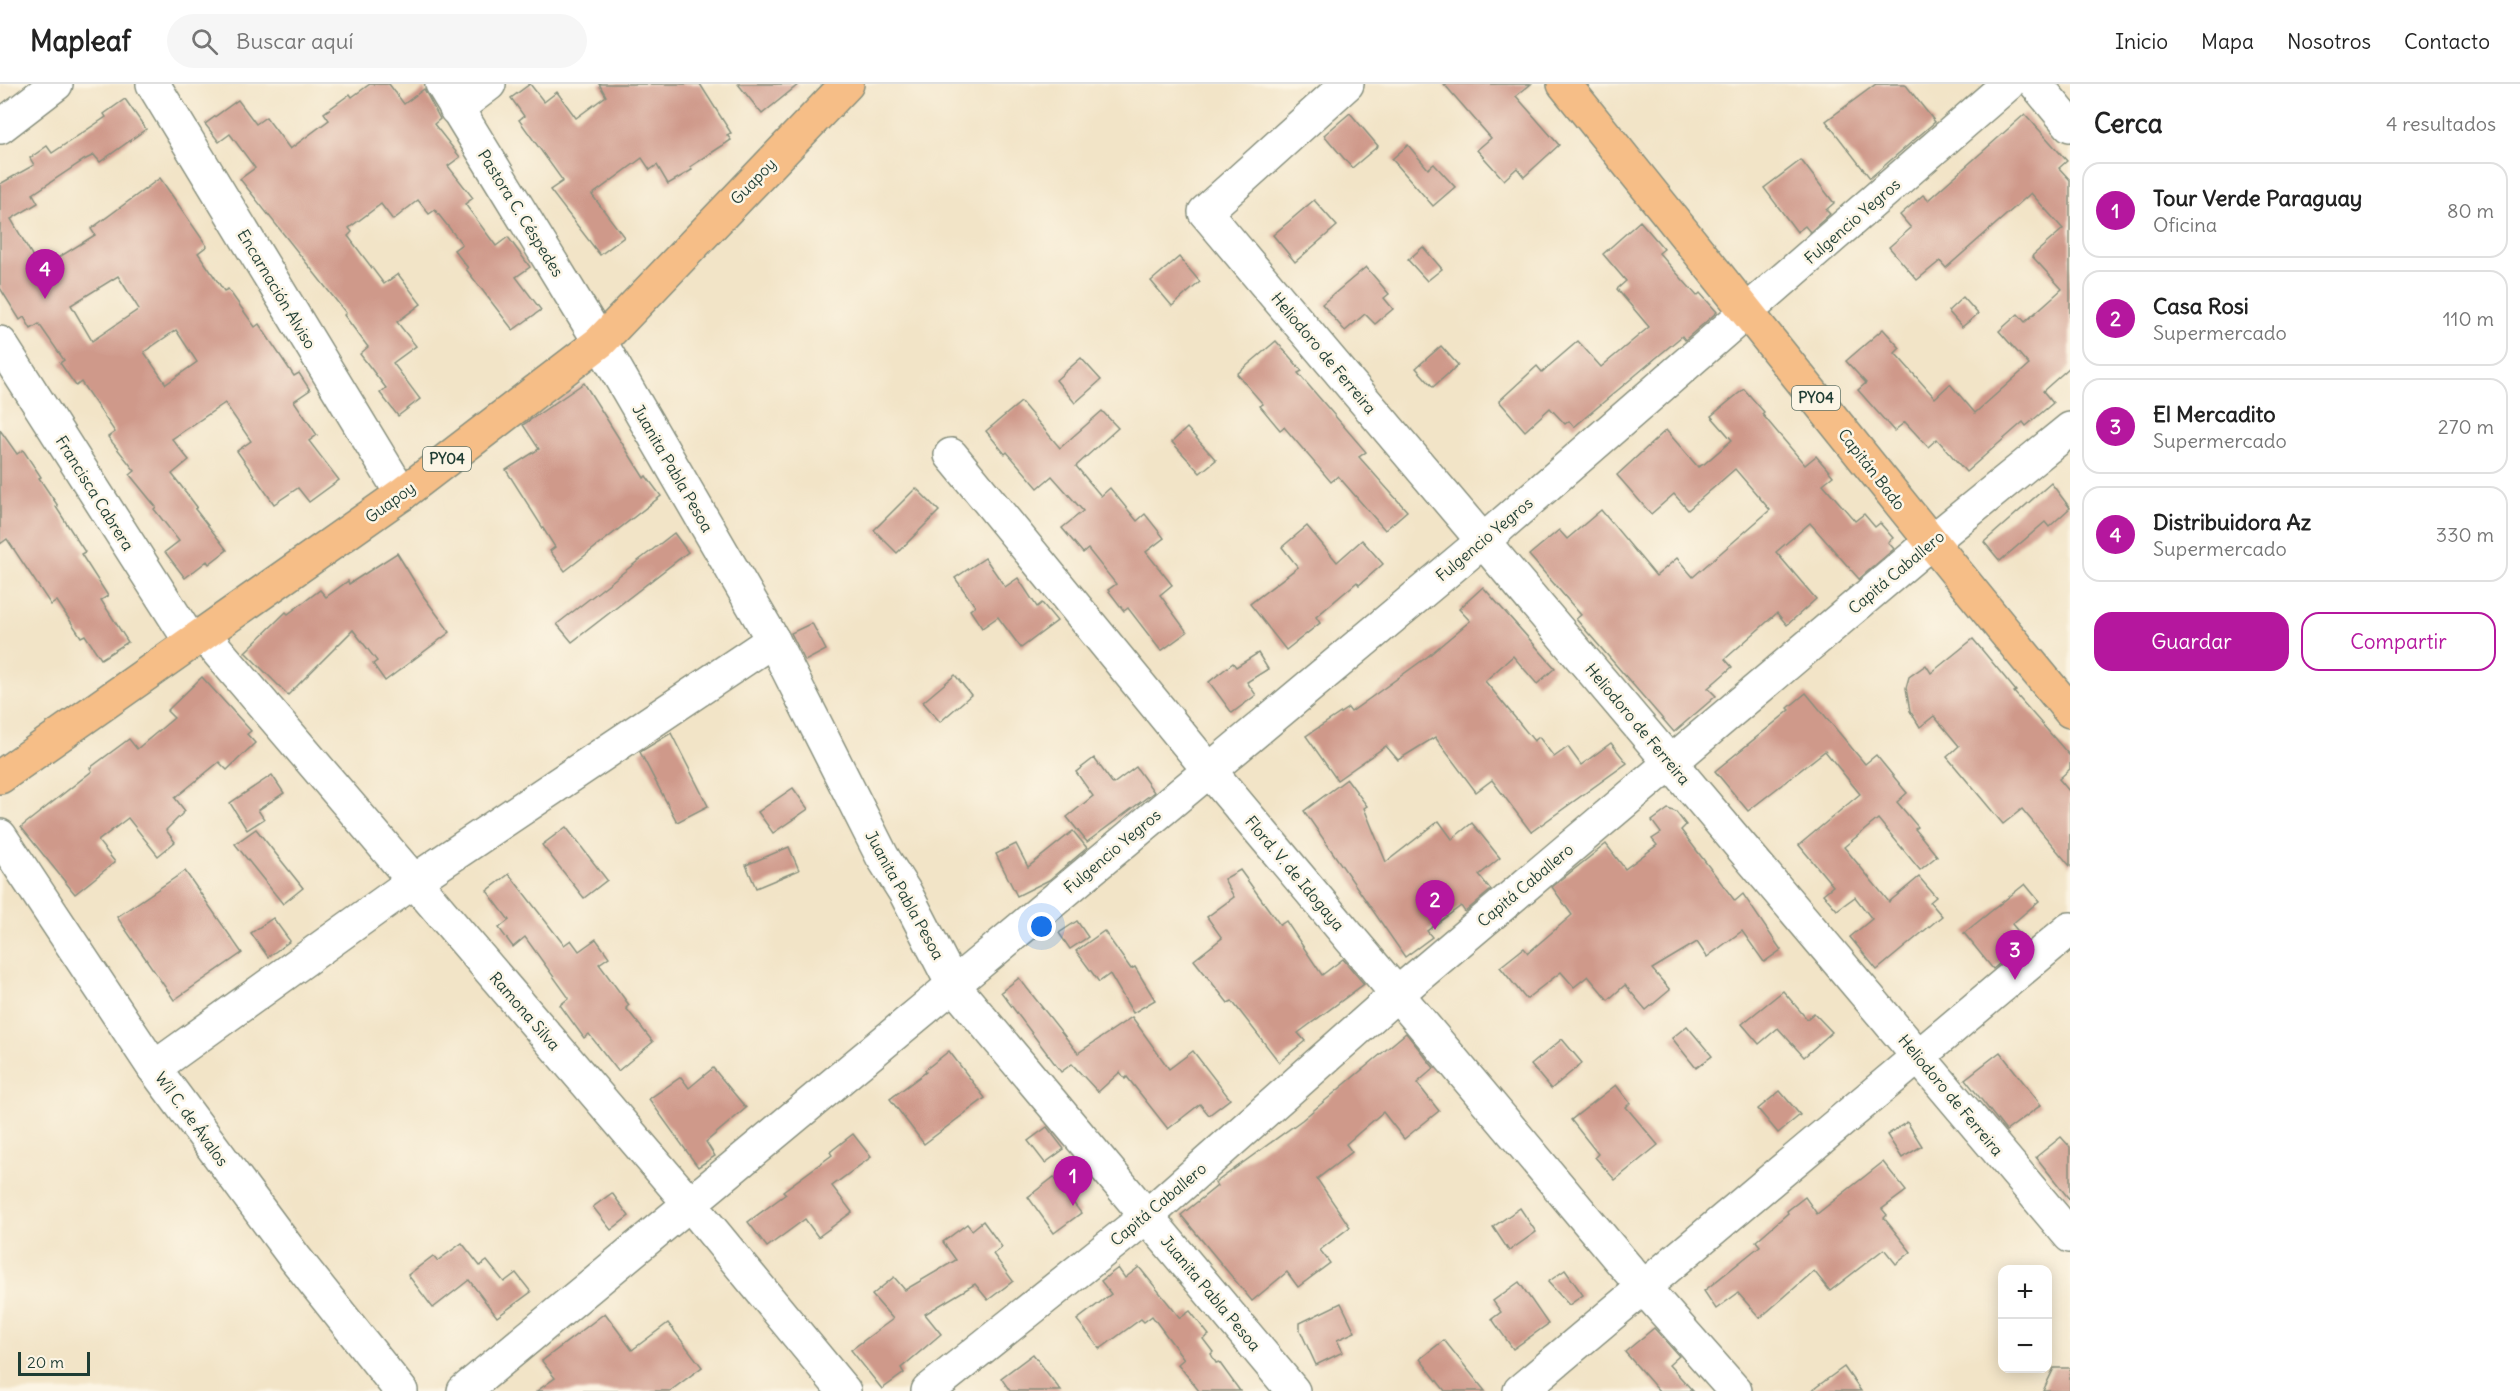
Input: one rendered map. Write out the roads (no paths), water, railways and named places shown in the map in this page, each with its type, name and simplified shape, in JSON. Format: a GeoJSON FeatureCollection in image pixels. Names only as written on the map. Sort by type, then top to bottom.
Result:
{"type":"FeatureCollection","features":[{"type":"Feature","properties":{"kind":"main road","name":"Guapoy"},"geometry":{"type":"LineString","coordinates":[[0,777],[402,494],[600,342],[847,84]]}},
{"type":"Feature","properties":{"kind":"main road","name":"Capitán Bado"},"geometry":{"type":"LineString","coordinates":[[1564,84],[1930,543],[2070,711]]}},
{"type":"Feature","properties":{"kind":"street"},"geometry":{"type":"LineString","coordinates":[[0,126],[56,84]]}},
{"type":"Feature","properties":{"kind":"street","name":"Encarnación Alviso"},"geometry":{"type":"LineString","coordinates":[[153,84],[402,494]]}},
{"type":"Feature","properties":{"kind":"street"},"geometry":{"type":"LineString","coordinates":[[449,96],[489,84]]}},
{"type":"Feature","properties":{"kind":"street","name":"Heliodoro de Ferreira"},"geometry":{"type":"LineString","coordinates":[[1347,84],[1205,212],[2070,1236]]}},
{"type":"Feature","properties":{"kind":"street","name":"Fulgencio Yegros"},"geometry":{"type":"LineString","coordinates":[[464,1391],[1483,541],[2008,84]]}},
{"type":"Feature","properties":{"kind":"street"},"geometry":{"type":"LineString","coordinates":[[2036,84],[2070,125]]}},
{"type":"Feature","properties":{"kind":"street","name":"Pastora C. Céspedes"},"geometry":{"type":"LineString","coordinates":[[449,96],[600,342]]}},
{"type":"Feature","properties":{"kind":"street","name":"Juanita Pabla Pesoa"},"geometry":{"type":"LineString","coordinates":[[600,342],[772,640],[882,856],[906,894],[953,985],[1293,1391]]}},
{"type":"Feature","properties":{"kind":"street","name":"Francisca Cabrera"},"geometry":{"type":"LineString","coordinates":[[0,343],[197,638]]}},
{"type":"Feature","properties":{"kind":"street","name":"Capitá Caballero"},"geometry":{"type":"LineString","coordinates":[[928,1391],[1147,1216],[1397,994],[1930,543],[2070,429]]}},
{"type":"Feature","properties":{"kind":"street","name":"Flord. V. de Idogaya"},"geometry":{"type":"LineString","coordinates":[[951,455],[1209,770],[1643,1287],[1735,1391]]}},
{"type":"Feature","properties":{"kind":"street","name":"Ramona Silva"},"geometry":{"type":"LineString","coordinates":[[197,638],[414,881],[690,1204],[844,1391]]}},
{"type":"Feature","properties":{"kind":"street"},"geometry":{"type":"LineString","coordinates":[[154,1068],[414,881],[772,640]]}},
{"type":"Feature","properties":{"kind":"street","name":"Wil C. de Ávalos"},"geometry":{"type":"LineString","coordinates":[[0,836],[154,1068],[295,1258],[401,1391]]}},
{"type":"Feature","properties":{"kind":"street"},"geometry":{"type":"LineString","coordinates":[[1520,1391],[2070,929]]}},
{"type":"Feature","properties":{"kind":"place","name":"Distribuidora Az"},"geometry":{"type":"Point","coordinates":[45,299]}},
{"type":"Feature","properties":{"kind":"place","name":"Casa Rosi"},"geometry":{"type":"Point","coordinates":[1435,930]}},
{"type":"Feature","properties":{"kind":"place","name":"El Mercadito"},"geometry":{"type":"Point","coordinates":[2015,980]}},
{"type":"Feature","properties":{"kind":"place","name":"Tour Verde Paraguay"},"geometry":{"type":"Point","coordinates":[1073,1206]}}]}
